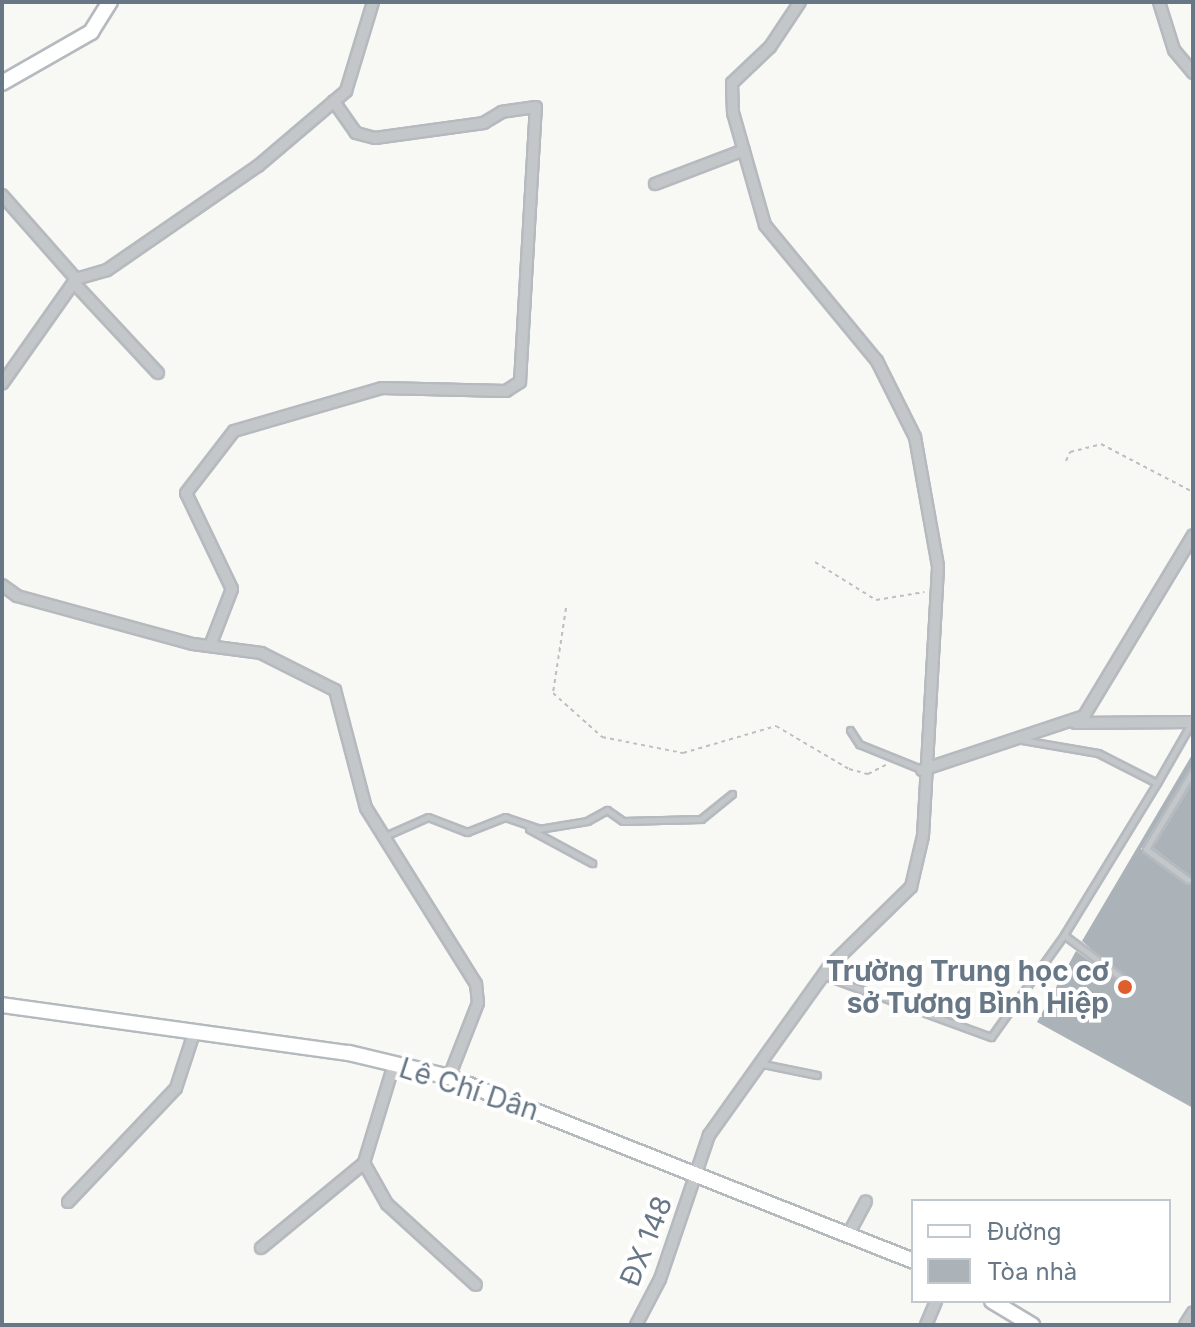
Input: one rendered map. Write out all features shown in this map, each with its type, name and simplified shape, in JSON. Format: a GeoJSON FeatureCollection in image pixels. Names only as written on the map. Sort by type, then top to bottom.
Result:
{"type":"FeatureCollection","features":[{"type":"Feature","properties":{"kind":"street"},"geometry":{"type":"LineString","coordinates":[[2,83],[91,32],[110,2]]}},
{"type":"Feature","properties":{"kind":"street"},"geometry":{"type":"LineString","coordinates":[[2,384],[75,281],[107,270],[258,166],[346,91],[373,2]]}},
{"type":"Feature","properties":{"kind":"street","name":"ĐX 148"},"geometry":{"type":"LineString","coordinates":[[636,1325],[699,1174],[709,1135],[763,1064],[823,976],[911,887],[923,836],[922,770],[937,594],[930,500],[897,391],[778,247],[744,150],[730,90],[800,2]]}},
{"type":"Feature","properties":{"kind":"street"},"geometry":{"type":"LineString","coordinates":[[1159,2],[1174,50],[1193,73]]}},
{"type":"Feature","properties":{"kind":"street"},"geometry":{"type":"LineString","coordinates":[[210,646],[232,589],[186,493],[234,431],[382,388],[506,391],[520,382],[536,107],[502,112],[484,123],[375,138],[356,133],[334,101]]}},
{"type":"Feature","properties":{"kind":"street"},"geometry":{"type":"LineString","coordinates":[[655,184],[744,150]]}},
{"type":"Feature","properties":{"kind":"street"},"geometry":{"type":"LineString","coordinates":[[2,195],[158,373]]}},
{"type":"Feature","properties":{"kind":"street"},"geometry":{"type":"LineString","coordinates":[[1075,723],[1193,535]]}},
{"type":"Feature","properties":{"kind":"street"},"geometry":{"type":"LineString","coordinates":[[2,585],[17,596],[210,646],[261,653],[335,690],[353,782],[476,984],[478,1003],[449,1077]]}},
{"type":"Feature","properties":{"kind":"street"},"geometry":{"type":"LineString","coordinates":[[922,770],[1009,738],[1075,723],[1193,722]]}},
{"type":"Feature","properties":{"kind":"street","name":"Lê Chí Dân"},"geometry":{"type":"LineString","coordinates":[[2,1005],[394,1064],[449,1077],[911,1260]]}},
{"type":"Feature","properties":{"kind":"street"},"geometry":{"type":"LineString","coordinates":[[68,1202],[176,1088],[194,1033]]}},
{"type":"Feature","properties":{"kind":"street"},"geometry":{"type":"LineString","coordinates":[[261,1248],[364,1163],[394,1064]]}},
{"type":"Feature","properties":{"kind":"street"},"geometry":{"type":"LineString","coordinates":[[364,1163],[387,1204],[476,1285]]}},
{"type":"Feature","properties":{"kind":"street"},"geometry":{"type":"LineString","coordinates":[[848,1235],[866,1201]]}},
{"type":"Feature","properties":{"kind":"street"},"geometry":{"type":"LineString","coordinates":[[926,1325],[935,1303]]}},
{"type":"Feature","properties":{"kind":"street"},"geometry":{"type":"LineString","coordinates":[[995,1303],[1032,1325]]}},
{"type":"Feature","properties":{"kind":"street"},"geometry":{"type":"LineString","coordinates":[[1185,1325],[1193,1312]]}},
{"type":"Feature","properties":{"kind":"lane"},"geometry":{"type":"LineString","coordinates":[[823,976],[991,1037],[1064,935],[1193,722]]}},
{"type":"Feature","properties":{"kind":"lane"},"geometry":{"type":"LineString","coordinates":[[850,730],[859,744],[922,770]]}},
{"type":"Feature","properties":{"kind":"lane"},"geometry":{"type":"LineString","coordinates":[[1009,738],[1098,753],[1157,783]]}},
{"type":"Feature","properties":{"kind":"lane"},"geometry":{"type":"LineString","coordinates":[[1188,880],[1146,849],[1193,771]]}},
{"type":"Feature","properties":{"kind":"lane"},"geometry":{"type":"LineString","coordinates":[[529,828],[587,821],[607,810],[623,821],[701,819],[732,794]]}},
{"type":"Feature","properties":{"kind":"lane"},"geometry":{"type":"LineString","coordinates":[[384,837],[428,817],[458,831],[505,817],[592,863]]}},
{"type":"Feature","properties":{"kind":"lane"},"geometry":{"type":"LineString","coordinates":[[1064,935],[1126,981]]}},
{"type":"Feature","properties":{"kind":"lane"},"geometry":{"type":"LineString","coordinates":[[763,1064],[817,1075]]}},
{"type":"Feature","properties":{"kind":"path"},"geometry":{"type":"LineString","coordinates":[[1066,461],[1070,452],[1101,444],[1193,492]]}},
{"type":"Feature","properties":{"kind":"path"},"geometry":{"type":"LineString","coordinates":[[815,562],[876,600],[937,594]]}},
{"type":"Feature","properties":{"kind":"path"},"geometry":{"type":"LineString","coordinates":[[566,608],[553,693],[602,737],[683,753],[776,726],[849,769],[868,774],[895,761]]}},
{"type":"Feature","properties":{"kind":"building","name":"Trường Trung học cơ sở Tương Bình Hiệp"},"geometry":{"type":"Polygon","coordinates":[[[1193,753],[1193,766],[1141,849],[1185,884],[1193,882],[1193,1108],[1037,1022],[1076,951],[1123,985],[1131,984],[1082,941],[1193,753]]]}},
{"type":"Feature","properties":{"kind":"building"},"geometry":{"type":"Polygon","coordinates":[[[1193,782],[1193,878],[1153,848],[1193,782]]]}},
{"type":"Feature","properties":{"kind":"place","name":"Trường Trung học cơ sở Tương Bình Hiệp"},"geometry":{"type":"Point","coordinates":[1125,987]}}]}
